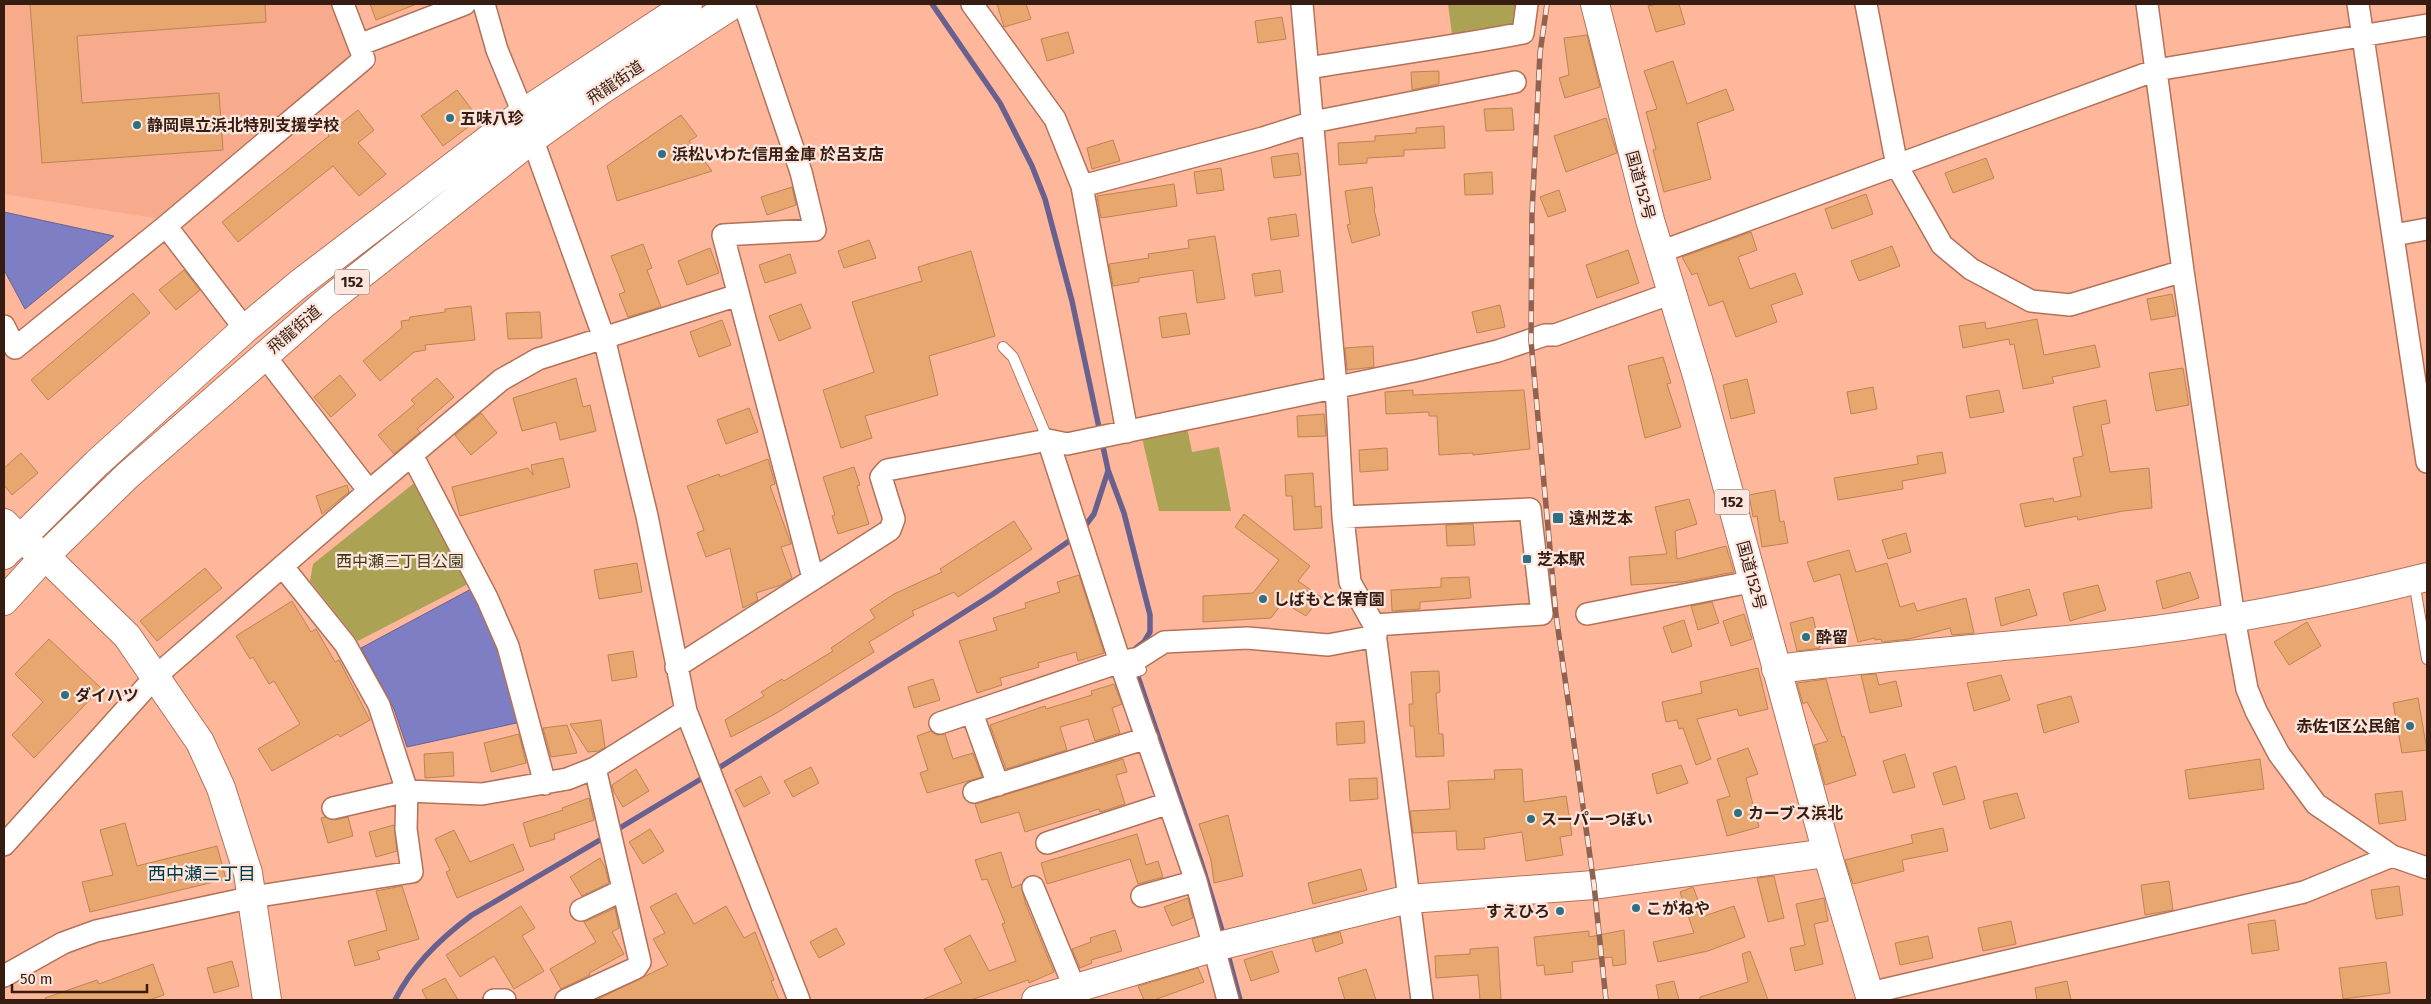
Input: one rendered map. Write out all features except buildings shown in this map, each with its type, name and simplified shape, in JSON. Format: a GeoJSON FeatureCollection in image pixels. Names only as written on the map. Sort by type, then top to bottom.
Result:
{"type":"FeatureCollection","features":[{"type":"Feature","properties":{"kind":"main road","name":"飛龍街道"},"geometry":{"type":"LineString","coordinates":[[9,539],[97,463],[245,329],[299,284],[523,113],[688,4]]}},
{"type":"Feature","properties":{"kind":"main road","name":"飛龍街道"},"geometry":{"type":"LineString","coordinates":[[4,601],[45,556],[127,476],[264,354],[531,140],[600,91],[734,4]]}},
{"type":"Feature","properties":{"kind":"main road","name":"国道152号"},"geometry":{"type":"LineString","coordinates":[[1595,4],[1610,70],[1660,252],[1755,581],[1776,668],[1827,852],[1870,997]]}},
{"type":"Feature","properties":{"kind":"main road"},"geometry":{"type":"LineString","coordinates":[[9,539],[45,556],[127,636],[188,724],[211,763],[241,847],[253,897],[267,1000]]}},
{"type":"Feature","properties":{"kind":"main road"},"geometry":{"type":"LineString","coordinates":[[1776,668],[1910,653],[2079,639],[2234,618],[2420,579]]}},
{"type":"Feature","properties":{"kind":"main road"},"geometry":{"type":"LineString","coordinates":[[1036,1000],[1224,945],[1409,899],[1594,885],[1827,852]]}},
{"type":"Feature","properties":{"kind":"street"},"geometry":{"type":"LineString","coordinates":[[4,326],[15,348],[166,226],[364,59],[343,4]]}},
{"type":"Feature","properties":{"kind":"street"},"geometry":{"type":"LineString","coordinates":[[359,45],[465,4]]}},
{"type":"Feature","properties":{"kind":"street"},"geometry":{"type":"LineString","coordinates":[[484,4],[497,50],[523,113],[531,140],[604,338],[648,516],[686,711],[799,1000]]}},
{"type":"Feature","properties":{"kind":"street"},"geometry":{"type":"LineString","coordinates":[[744,4],[801,172],[815,230],[723,235],[813,578]]}},
{"type":"Feature","properties":{"kind":"street"},"geometry":{"type":"LineString","coordinates":[[972,4],[1054,119],[1082,186],[1123,432]]}},
{"type":"Feature","properties":{"kind":"street"},"geometry":{"type":"LineString","coordinates":[[1302,4],[1336,387],[1343,517],[1350,582],[1375,630],[1422,1000]]}},
{"type":"Feature","properties":{"kind":"street"},"geometry":{"type":"LineString","coordinates":[[1308,68],[1392,54],[1450,48],[1523,32],[1526,4]]}},
{"type":"Feature","properties":{"kind":"street"},"geometry":{"type":"LineString","coordinates":[[1866,4],[1897,166],[1942,245],[1971,269],[2031,301],[2070,305],[2183,271]]}},
{"type":"Feature","properties":{"kind":"street"},"geometry":{"type":"LineString","coordinates":[[2147,4],[2183,271],[2234,618],[2247,689],[2256,711],[2279,754],[2316,804],[2392,856],[2427,868]]}},
{"type":"Feature","properties":{"kind":"street"},"geometry":{"type":"LineString","coordinates":[[2358,4],[2427,462]]}},
{"type":"Feature","properties":{"kind":"street"},"geometry":{"type":"LineString","coordinates":[[1660,252],[2156,70],[2427,25]]}},
{"type":"Feature","properties":{"kind":"street"},"geometry":{"type":"LineString","coordinates":[[1082,186],[1262,138],[1313,122],[1515,82]]}},
{"type":"Feature","properties":{"kind":"street"},"geometry":{"type":"LineString","coordinates":[[166,226],[245,329]]}},
{"type":"Feature","properties":{"kind":"street"},"geometry":{"type":"LineString","coordinates":[[2394,235],[2427,229]]}},
{"type":"Feature","properties":{"kind":"street"},"geometry":{"type":"LineString","coordinates":[[676,667],[880,536],[893,525],[893,514],[881,477],[883,473],[1048,440],[1067,444],[1336,387],[1555,335],[1672,293]]}},
{"type":"Feature","properties":{"kind":"street"},"geometry":{"type":"LineString","coordinates":[[4,845],[156,676],[369,491],[501,380],[538,360],[738,295]]}},
{"type":"Feature","properties":{"kind":"street"},"geometry":{"type":"LineString","coordinates":[[264,354],[369,491]]}},
{"type":"Feature","properties":{"kind":"street"},"geometry":{"type":"LineString","coordinates":[[1048,440],[1073,522],[1130,667],[1147,738],[1169,793],[1196,881],[1224,945],[1228,1000]]}},
{"type":"Feature","properties":{"kind":"street"},"geometry":{"type":"LineString","coordinates":[[412,455],[487,598],[508,646],[545,784]]}},
{"type":"Feature","properties":{"kind":"street"},"geometry":{"type":"LineString","coordinates":[[940,723],[1130,667],[1164,642],[1247,638],[1328,645],[1375,630],[1542,614],[1530,509],[1343,517]]}},
{"type":"Feature","properties":{"kind":"street"},"geometry":{"type":"LineString","coordinates":[[4,976],[63,944],[96,931],[253,897],[412,872],[406,829],[407,792],[386,721],[369,683],[345,644],[283,567]]}},
{"type":"Feature","properties":{"kind":"street"},"geometry":{"type":"LineString","coordinates":[[1587,614],[1755,581]]}},
{"type":"Feature","properties":{"kind":"street"},"geometry":{"type":"LineString","coordinates":[[333,808],[407,792],[482,794],[567,779],[595,768],[686,711]]}},
{"type":"Feature","properties":{"kind":"street"},"geometry":{"type":"LineString","coordinates":[[972,713],[998,785]]}},
{"type":"Feature","properties":{"kind":"street"},"geometry":{"type":"LineString","coordinates":[[974,792],[1147,738]]}},
{"type":"Feature","properties":{"kind":"street"},"geometry":{"type":"LineString","coordinates":[[566,1000],[636,968],[640,962],[609,835],[595,768]]}},
{"type":"Feature","properties":{"kind":"street"},"geometry":{"type":"LineString","coordinates":[[1047,843],[1169,793]]}},
{"type":"Feature","properties":{"kind":"street"},"geometry":{"type":"LineString","coordinates":[[1870,997],[2304,892],[2392,856]]}},
{"type":"Feature","properties":{"kind":"street"},"geometry":{"type":"LineString","coordinates":[[1142,896],[1196,881]]}},
{"type":"Feature","properties":{"kind":"street"},"geometry":{"type":"LineString","coordinates":[[1032,886],[1075,989]]}},
{"type":"Feature","properties":{"kind":"street"},"geometry":{"type":"LineString","coordinates":[[581,910],[623,890]]}},
{"type":"Feature","properties":{"kind":"street"},"geometry":{"type":"LineString","coordinates":[[494,1000],[505,1000]]}},
{"type":"Feature","properties":{"kind":"lane"},"geometry":{"type":"LineString","coordinates":[[1003,347],[1013,357],[1048,440]]}},
{"type":"Feature","properties":{"kind":"lane"},"geometry":{"type":"LineString","coordinates":[[2420,579],[2427,659]]}},
{"type":"Feature","properties":{"kind":"shaded area","name":"静岡県立浜北特別支援学校"},"geometry":{"type":"Polygon","coordinates":[[[4,4],[333,4],[352,56],[160,219],[4,194],[4,4]]]}},
{"type":"Feature","properties":{"kind":"green space"},"geometry":{"type":"Polygon","coordinates":[[[1448,4],[1524,4],[1519,30],[1453,42],[1448,4]]]}},
{"type":"Feature","properties":{"kind":"green space"},"geometry":{"type":"Polygon","coordinates":[[[1187,427],[1192,452],[1219,447],[1231,511],[1159,511],[1142,438],[1187,427]]]}},
{"type":"Feature","properties":{"kind":"green space","name":"西中瀬三丁目公園"},"geometry":{"type":"Polygon","coordinates":[[[418,480],[470,583],[358,641],[310,581],[313,564],[418,480]]]}},
{"type":"Feature","properties":{"kind":"water"},"geometry":{"type":"Polygon","coordinates":[[[4,212],[114,236],[25,309],[4,270],[4,212]]]}},
{"type":"Feature","properties":{"kind":"water"},"geometry":{"type":"Polygon","coordinates":[[[473,588],[493,631],[521,722],[407,747],[394,709],[361,648],[473,588]]]}},
{"type":"Feature","properties":{"kind":"waterway"},"geometry":{"type":"LineString","coordinates":[[932,4],[1000,103],[1032,166],[1045,199],[1072,301],[1108,470],[1124,513],[1150,615],[1150,632],[1144,642],[1136,648]]}},
{"type":"Feature","properties":{"kind":"waterway"},"geometry":{"type":"LineString","coordinates":[[1082,530],[1094,514],[1108,471]]}},
{"type":"Feature","properties":{"kind":"waterway"},"geometry":{"type":"LineString","coordinates":[[714,771],[993,594],[1075,537]]}},
{"type":"Feature","properties":{"kind":"waterway"},"geometry":{"type":"LineString","coordinates":[[1136,671],[1202,865],[1224,937]]}},
{"type":"Feature","properties":{"kind":"waterway"},"geometry":{"type":"LineString","coordinates":[[613,832],[706,776]]}},
{"type":"Feature","properties":{"kind":"waterway"},"geometry":{"type":"LineString","coordinates":[[395,1000],[419,964],[439,943],[472,915],[605,837]]}},
{"type":"Feature","properties":{"kind":"waterway"},"geometry":{"type":"LineString","coordinates":[[1227,951],[1240,1000]]}},
{"type":"Feature","properties":{"kind":"railway"},"geometry":{"type":"LineString","coordinates":[[1547,4],[1540,53],[1532,213],[1531,341],[1556,615],[1594,885],[1606,1000]]}},
{"type":"Feature","properties":{"kind":"place","name":"五味八珍"},"geometry":{"type":"Point","coordinates":[450,118]}},
{"type":"Feature","properties":{"kind":"place","name":"静岡県立浜北特別支援学校"},"geometry":{"type":"Point","coordinates":[137,125]}},
{"type":"Feature","properties":{"kind":"place","name":"浜松いわた信用金庫 於呂支店"},"geometry":{"type":"Point","coordinates":[662,154]}},
{"type":"Feature","properties":{"kind":"place","name":"遠州芝本"},"geometry":{"type":"Point","coordinates":[1558,518]}},
{"type":"Feature","properties":{"kind":"place","name":"芝本駅"},"geometry":{"type":"Point","coordinates":[1527,559]}},
{"type":"Feature","properties":{"kind":"place","name":"しばもと保育園"},"geometry":{"type":"Point","coordinates":[1263,599]}},
{"type":"Feature","properties":{"kind":"place","name":"酔留"},"geometry":{"type":"Point","coordinates":[1806,637]}},
{"type":"Feature","properties":{"kind":"place","name":"ダイハツ"},"geometry":{"type":"Point","coordinates":[65,695]}},
{"type":"Feature","properties":{"kind":"place","name":"赤佐1区公民館"},"geometry":{"type":"Point","coordinates":[2410,726]}},
{"type":"Feature","properties":{"kind":"place","name":"カーブス浜北"},"geometry":{"type":"Point","coordinates":[1738,813]}},
{"type":"Feature","properties":{"kind":"place","name":"スーパーつぼい"},"geometry":{"type":"Point","coordinates":[1531,819]}},
{"type":"Feature","properties":{"kind":"place","name":"こがねや"},"geometry":{"type":"Point","coordinates":[1636,908]}},
{"type":"Feature","properties":{"kind":"place","name":"すえひろ"},"geometry":{"type":"Point","coordinates":[1560,911]}},
{"type":"Feature","properties":{"kind":"district","name":"西中瀬三丁目"},"geometry":{"type":"Point","coordinates":[202,874]}}]}
